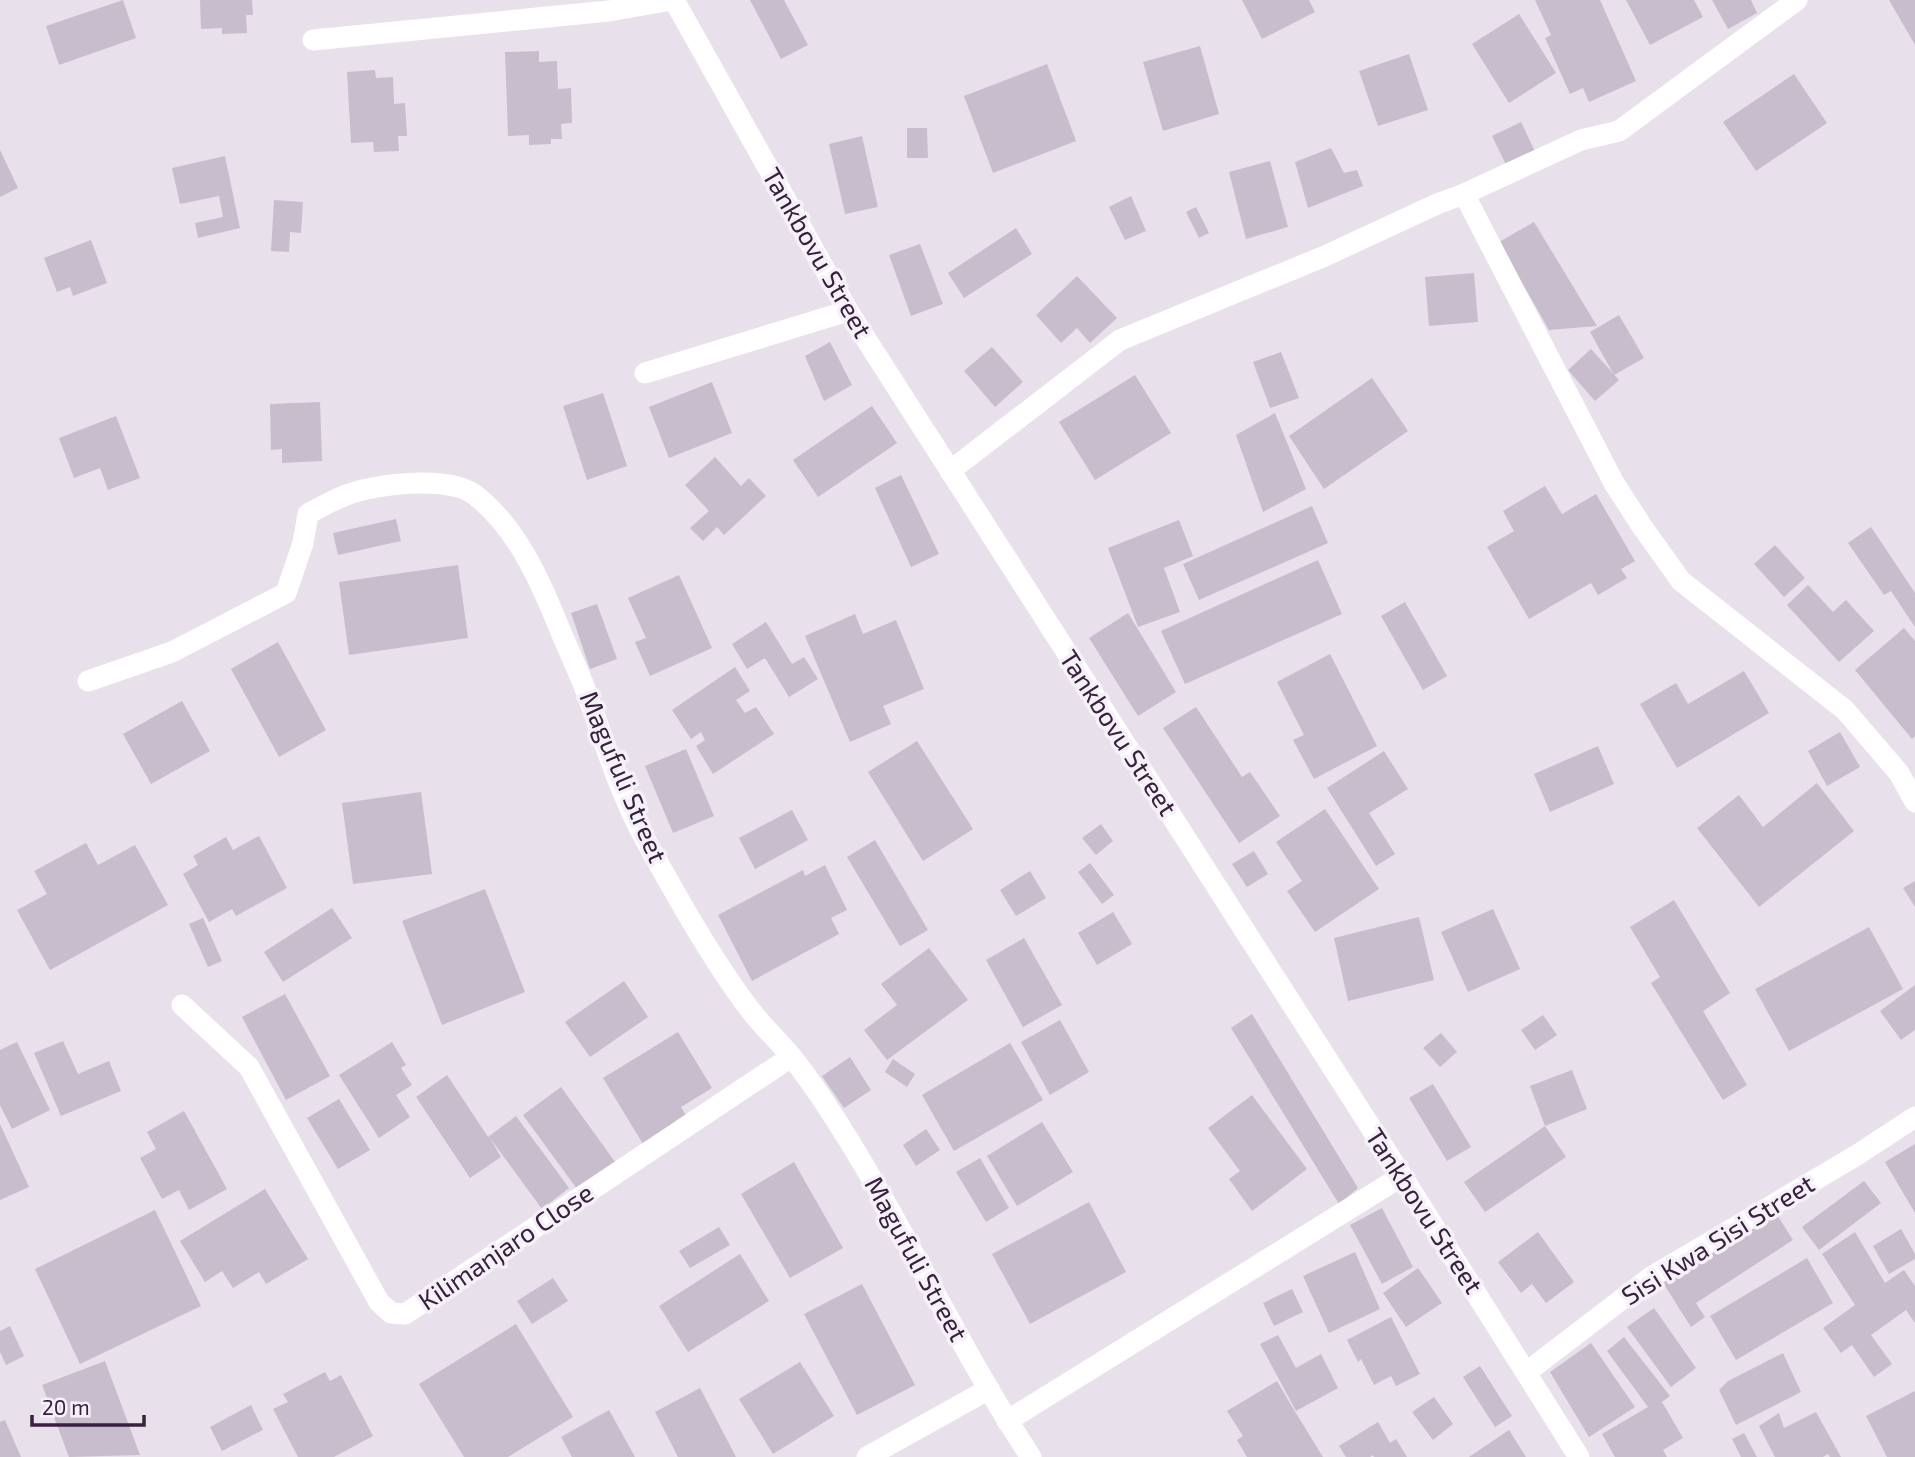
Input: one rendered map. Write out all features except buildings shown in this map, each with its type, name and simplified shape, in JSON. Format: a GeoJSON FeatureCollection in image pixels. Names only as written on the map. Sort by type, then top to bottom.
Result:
{"type":"FeatureCollection","features":[{"type":"Feature","properties":{"kind":"street"},"geometry":{"type":"LineString","coordinates":[[313,40],[609,11],[673,0]]}},
{"type":"Feature","properties":{"kind":"street","name":"Tankbovu Street"},"geometry":{"type":"LineString","coordinates":[[673,0],[848,312],[1579,1457]]}},
{"type":"Feature","properties":{"kind":"street"},"geometry":{"type":"LineString","coordinates":[[950,471],[1120,340],[1325,257],[1581,140],[1619,131],[1797,0]]}},
{"type":"Feature","properties":{"kind":"street"},"geometry":{"type":"LineString","coordinates":[[1464,194],[1614,484],[1681,581],[1845,710],[1899,773],[1915,802]]}},
{"type":"Feature","properties":{"kind":"street"},"geometry":{"type":"LineString","coordinates":[[645,373],[848,312]]}},
{"type":"Feature","properties":{"kind":"street","name":"Magufuli Street"},"geometry":{"type":"LineString","coordinates":[[88,681],[173,652],[286,593],[303,543],[308,514],[330,502],[366,489],[414,485],[452,484],[473,494],[500,520],[526,556],[547,597],[611,762],[644,838],[693,923],[748,1007],[791,1057],[833,1116],[877,1186],[989,1390],[1031,1457]]}},
{"type":"Feature","properties":{"kind":"street","name":"Kilimanjaro Close"},"geometry":{"type":"LineString","coordinates":[[182,1005],[249,1067],[379,1303],[391,1313],[405,1314],[791,1057]]}},
{"type":"Feature","properties":{"kind":"street","name":"Sisi Kwa Sisi Street"},"geometry":{"type":"LineString","coordinates":[[1527,1372],[1651,1277],[1857,1155],[1915,1117]]}},
{"type":"Feature","properties":{"kind":"street"},"geometry":{"type":"LineString","coordinates":[[1007,1421],[1402,1176]]}},
{"type":"Feature","properties":{"kind":"street"},"geometry":{"type":"LineString","coordinates":[[867,1457],[989,1390]]}}]}
